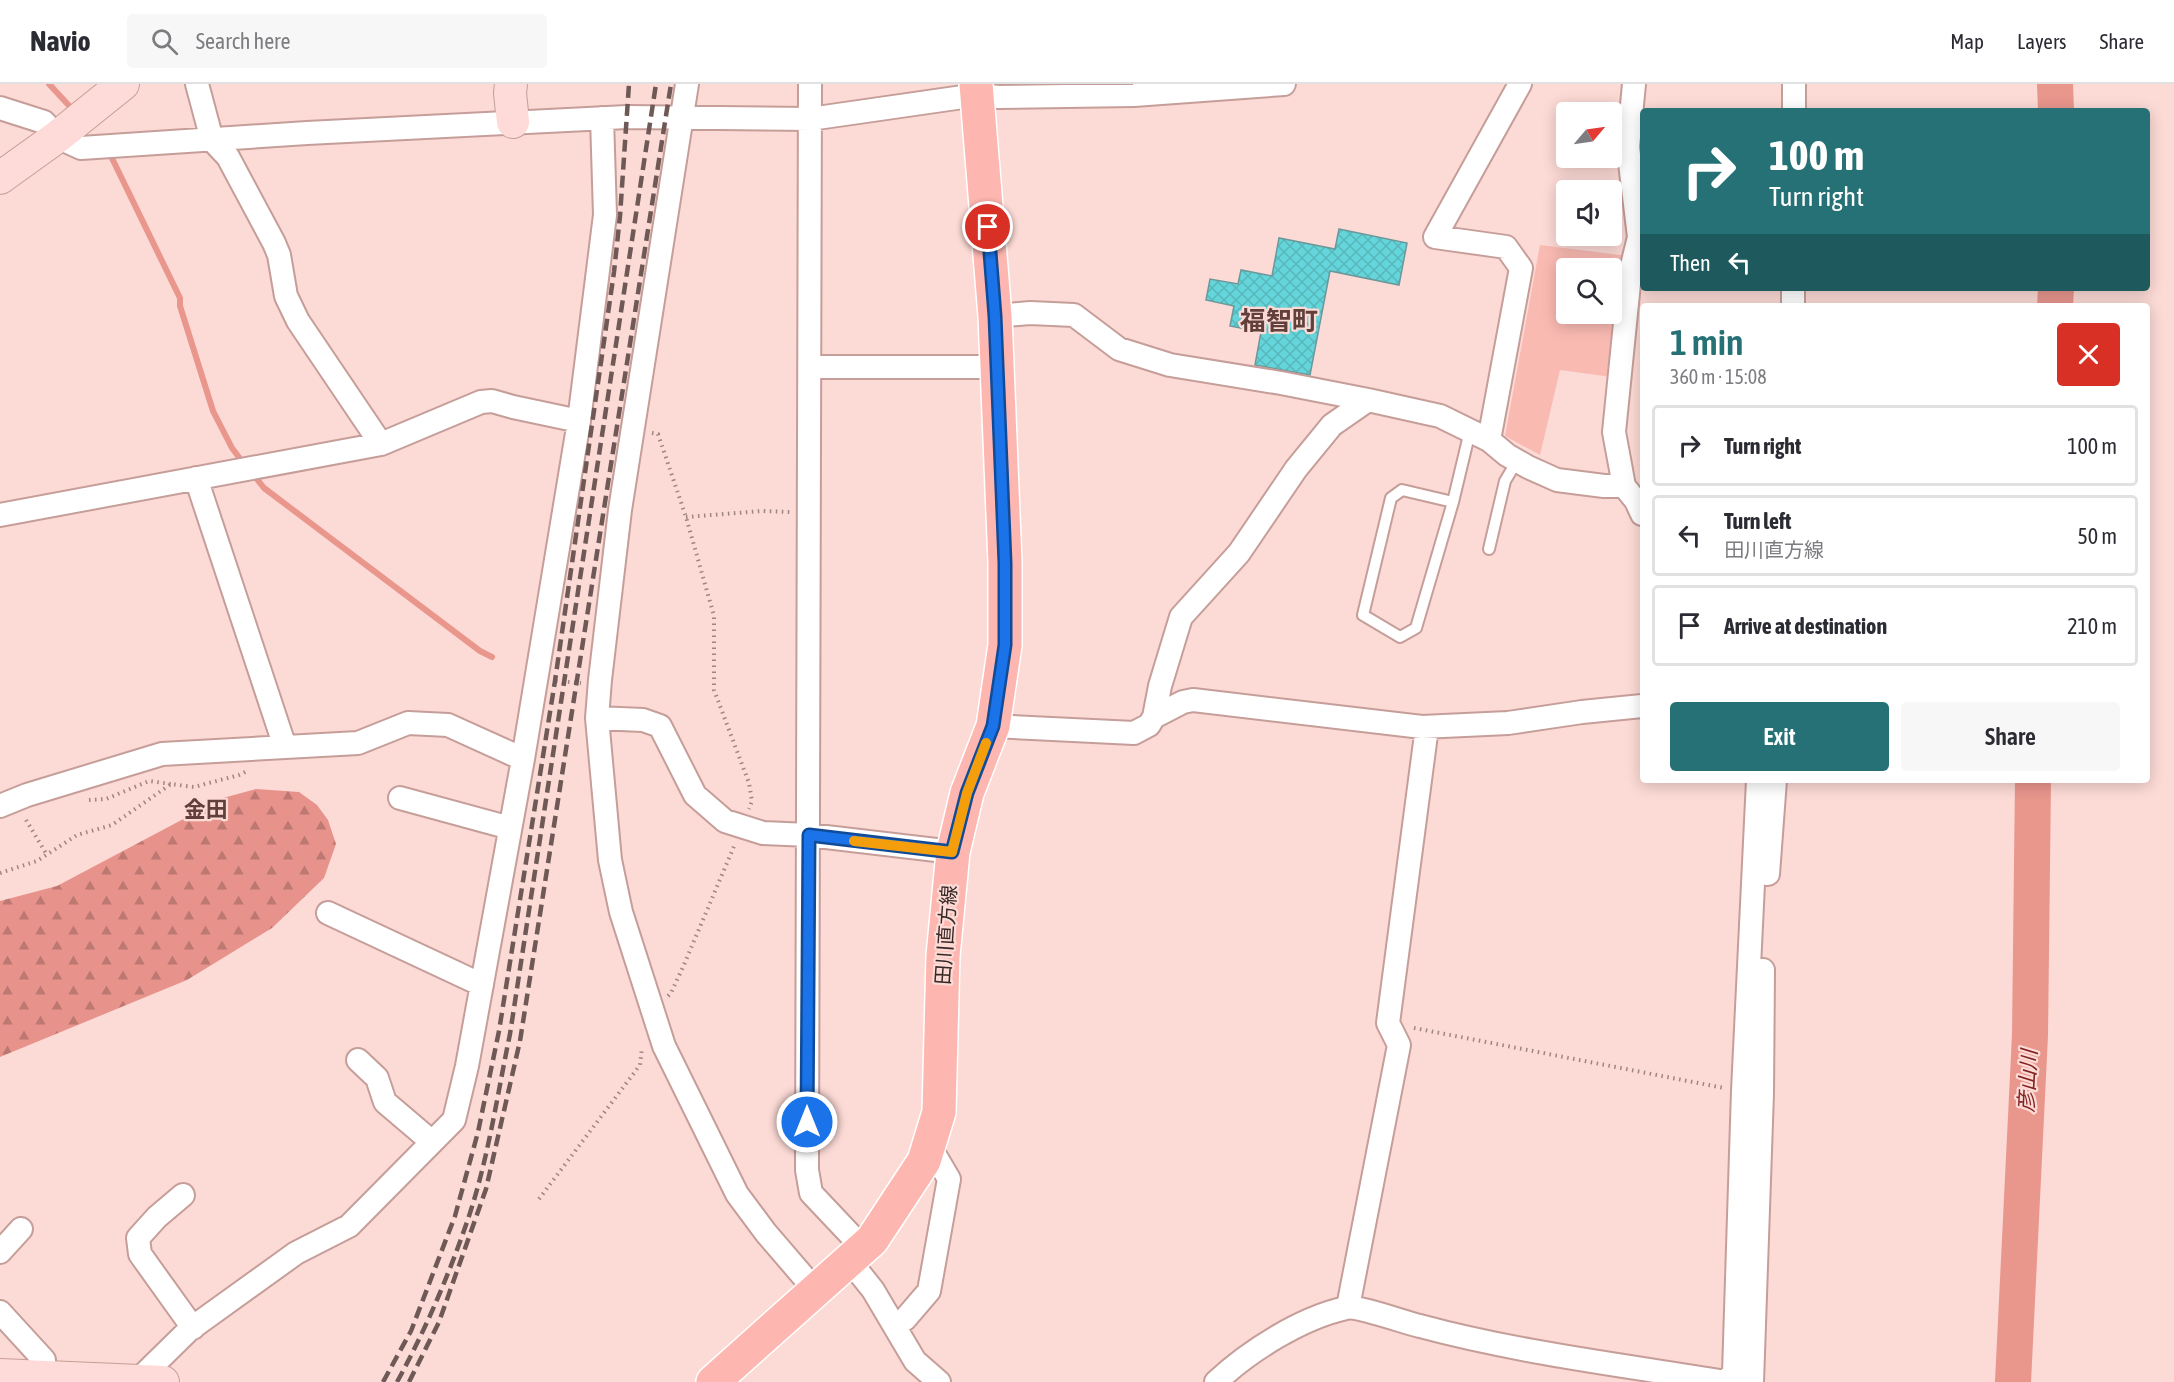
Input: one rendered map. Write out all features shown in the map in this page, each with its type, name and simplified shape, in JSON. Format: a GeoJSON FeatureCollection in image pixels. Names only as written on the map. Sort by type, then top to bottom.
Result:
{"type":"FeatureCollection","features":[{"type":"Feature","properties":{"kind":"main road","name":"田川直方線"},"geometry":{"type":"LineString","coordinates":[[713,1382],[872,1240],[924,1161],[939,1112],[943,956],[952,852],[967,793],[993,726],[1005,645],[1005,563],[995,316],[976,89]]}},
{"type":"Feature","properties":{"kind":"street"},"geometry":{"type":"LineString","coordinates":[[0,178],[57,137],[123,84]]}},
{"type":"Feature","properties":{"kind":"street"},"geometry":{"type":"LineString","coordinates":[[197,84],[212,140],[228,157],[274,243],[279,255],[286,296],[298,321],[381,444]]}},
{"type":"Feature","properties":{"kind":"street"},"geometry":{"type":"LineString","coordinates":[[511,84],[513,122]]}},
{"type":"Feature","properties":{"kind":"street"},"geometry":{"type":"LineString","coordinates":[[687,84],[620,510],[600,685],[597,718],[610,860],[621,912],[664,1046],[737,1194],[766,1233],[815,1290]]}},
{"type":"Feature","properties":{"kind":"street"},"geometry":{"type":"LineString","coordinates":[[810,84],[807,1170],[811,1193],[856,1254],[873,1290],[915,1361],[939,1382]]}},
{"type":"Feature","properties":{"kind":"street"},"geometry":{"type":"LineString","coordinates":[[0,108],[44,122],[57,137],[81,148],[627,117],[810,119],[976,89],[999,98],[1134,95],[1284,84]]}},
{"type":"Feature","properties":{"kind":"street"},"geometry":{"type":"LineString","coordinates":[[1480,436],[1521,268],[1506,247],[1435,237],[1520,84]]}},
{"type":"Feature","properties":{"kind":"street"},"geometry":{"type":"LineString","coordinates":[[1634,84],[1628,147],[1639,237],[1630,274],[1614,432],[1624,486],[1640,510]]}},
{"type":"Feature","properties":{"kind":"street"},"geometry":{"type":"LineString","coordinates":[[1794,84],[1794,108]]}},
{"type":"Feature","properties":{"kind":"street"},"geometry":{"type":"LineString","coordinates":[[0,1375],[44,1380],[150,1381],[165,1352],[193,1328],[296,1254],[349,1226],[454,1120],[467,1066],[523,759],[579,421],[605,215],[602,118]]}},
{"type":"Feature","properties":{"kind":"street"},"geometry":{"type":"LineString","coordinates":[[995,316],[1074,315],[1119,350],[1142,358],[1170,365],[1281,383],[1440,416],[1480,436],[1517,461],[1557,480],[1624,486]]}},
{"type":"Feature","properties":{"kind":"street"},"geometry":{"type":"LineString","coordinates":[[810,366],[996,367]]}},
{"type":"Feature","properties":{"kind":"street"},"geometry":{"type":"LineString","coordinates":[[993,726],[1134,733],[1149,725],[1154,717],[1160,686],[1180,617],[1239,553],[1296,469],[1332,425],[1368,400]]}},
{"type":"Feature","properties":{"kind":"street"},"geometry":{"type":"LineString","coordinates":[[0,515],[381,444],[481,402],[492,401],[579,421]]}},
{"type":"Feature","properties":{"kind":"street"},"geometry":{"type":"LineString","coordinates":[[196,478],[278,748]]}},
{"type":"Feature","properties":{"kind":"street"},"geometry":{"type":"LineString","coordinates":[[1154,717],[1183,702],[1193,700],[1427,727],[1508,723],[1640,706]]}},
{"type":"Feature","properties":{"kind":"street"},"geometry":{"type":"LineString","coordinates":[[597,718],[643,720],[660,726],[695,795],[724,821],[763,833],[809,835],[952,852]]}},
{"type":"Feature","properties":{"kind":"street"},"geometry":{"type":"LineString","coordinates":[[0,806],[27,795],[162,753],[358,743],[408,723],[448,725],[523,759]]}},
{"type":"Feature","properties":{"kind":"street"},"geometry":{"type":"LineString","coordinates":[[1348,1307],[1399,1045],[1388,1023],[1427,727]]}},
{"type":"Feature","properties":{"kind":"street"},"geometry":{"type":"LineString","coordinates":[[1752,1382],[1749,1170],[1743,1091],[1758,783]]}},
{"type":"Feature","properties":{"kind":"street"},"geometry":{"type":"LineString","coordinates":[[1216,1382],[1232,1367],[1285,1333],[1317,1317],[1348,1307],[1478,1342],[1725,1382],[1734,1373],[1775,783]]}},
{"type":"Feature","properties":{"kind":"street"},"geometry":{"type":"LineString","coordinates":[[400,798],[510,828]]}},
{"type":"Feature","properties":{"kind":"street"},"geometry":{"type":"LineString","coordinates":[[328,913],[482,985]]}},
{"type":"Feature","properties":{"kind":"street"},"geometry":{"type":"LineString","coordinates":[[358,1060],[377,1078],[385,1102],[432,1142]]}},
{"type":"Feature","properties":{"kind":"street"},"geometry":{"type":"LineString","coordinates":[[895,1326],[905,1319],[929,1291],[949,1179],[929,1145]]}},
{"type":"Feature","properties":{"kind":"street"},"geometry":{"type":"LineString","coordinates":[[183,1196],[157,1217],[138,1238],[140,1254],[193,1328]]}},
{"type":"Feature","properties":{"kind":"street"},"geometry":{"type":"LineString","coordinates":[[0,1252],[21,1229]]}},
{"type":"Feature","properties":{"kind":"street"},"geometry":{"type":"LineString","coordinates":[[0,1312],[45,1360],[44,1380]]}},
{"type":"Feature","properties":{"kind":"lane"},"geometry":{"type":"LineString","coordinates":[[1453,502],[1402,490],[1391,498],[1363,615],[1400,637],[1416,628],[1453,502],[1480,436]]}},
{"type":"Feature","properties":{"kind":"lane"},"geometry":{"type":"LineString","coordinates":[[1489,549],[1505,481],[1517,461]]}},
{"type":"Feature","properties":{"kind":"path"},"geometry":{"type":"LineString","coordinates":[[539,1199],[640,1065],[643,1024],[651,1011],[671,993],[752,801],[749,783],[714,690],[714,616],[686,516],[658,434],[633,431]]}},
{"type":"Feature","properties":{"kind":"path"},"geometry":{"type":"LineString","coordinates":[[686,516],[762,511],[809,512]]}},
{"type":"Feature","properties":{"kind":"path"},"geometry":{"type":"LineString","coordinates":[[536,680],[600,685]]}},
{"type":"Feature","properties":{"kind":"path"},"geometry":{"type":"LineString","coordinates":[[84,800],[106,799],[149,781],[194,787],[239,775],[263,762],[278,748]]}},
{"type":"Feature","properties":{"kind":"path"},"geometry":{"type":"LineString","coordinates":[[0,873],[37,861],[77,835],[112,825],[171,784]]}},
{"type":"Feature","properties":{"kind":"path"},"geometry":{"type":"LineString","coordinates":[[17,822],[34,817]]}},
{"type":"Feature","properties":{"kind":"path"},"geometry":{"type":"LineString","coordinates":[[26,820],[47,855]]}},
{"type":"Feature","properties":{"kind":"path"},"geometry":{"type":"LineString","coordinates":[[1388,1023],[1743,1091]]}},
{"type":"Feature","properties":{"kind":"green space"},"geometry":{"type":"Polygon","coordinates":[[[256,789],[299,792],[317,805],[328,820],[336,844],[324,878],[272,928],[187,980],[0,1057],[0,901],[57,886],[223,798],[256,789]]]}},
{"type":"Feature","properties":{"kind":"shaded area"},"geometry":{"type":"Polygon","coordinates":[[[1540,245],[1628,256],[1622,301],[1622,258],[1556,258],[1556,324],[1619,324],[1612,377],[1560,370],[1540,455],[1505,436],[1540,245]]]}},
{"type":"Feature","properties":{"kind":"building"},"geometry":{"type":"Polygon","coordinates":[[[1339,229],[1407,243],[1399,285],[1330,271],[1310,375],[1255,365],[1261,332],[1230,326],[1234,306],[1206,300],[1210,279],[1238,284],[1241,270],[1272,276],[1279,238],[1335,249],[1339,229]]]}},
{"type":"Feature","properties":{"kind":"waterway"},"geometry":{"type":"LineString","coordinates":[[49,84],[74,111]]}},
{"type":"Feature","properties":{"kind":"waterway","name":"彦山川"},"geometry":{"type":"LineString","coordinates":[[2055,84],[2056,108]]}},
{"type":"Feature","properties":{"kind":"waterway"},"geometry":{"type":"LineString","coordinates":[[108,150],[180,298],[180,306],[213,411],[232,448],[244,464]]}},
{"type":"Feature","properties":{"kind":"waterway","name":"彦山川"},"geometry":{"type":"LineString","coordinates":[[2055,303],[2056,291]]}},
{"type":"Feature","properties":{"kind":"waterway"},"geometry":{"type":"LineString","coordinates":[[253,474],[264,488],[480,651],[492,657]]}},
{"type":"Feature","properties":{"kind":"waterway","name":"彦山川"},"geometry":{"type":"LineString","coordinates":[[2013,1382],[2030,1035],[2033,783]]}},
{"type":"Feature","properties":{"kind":"railway"},"geometry":{"type":"LineString","coordinates":[[383,1382],[411,1331],[455,1216],[478,1132],[499,1031],[555,681],[614,272],[629,84]]}},
{"type":"Feature","properties":{"kind":"railway"},"geometry":{"type":"LineString","coordinates":[[397,1382],[426,1323],[460,1243],[481,1176],[510,1034],[656,84]]}},
{"type":"Feature","properties":{"kind":"railway"},"geometry":{"type":"LineString","coordinates":[[409,1382],[439,1322],[486,1189],[520,1041],[671,84]]}},
{"type":"Feature","properties":{"kind":"slow traffic"},"geometry":{"type":"LineString","coordinates":[[854,841],[952,852],[967,793],[986,743]]}},
{"type":"Feature","properties":{"kind":"district","name":"福智町"},"geometry":{"type":"Point","coordinates":[1279,321]}},
{"type":"Feature","properties":{"kind":"district","name":"金田"},"geometry":{"type":"Point","coordinates":[206,809]}},
{"type":"Feature","properties":{"kind":"route"},"geometry":{"type":"LineString","coordinates":[[807,1122],[809,835],[952,852],[967,793],[993,726],[1005,645],[1005,563],[995,316],[988,227]]}}]}
